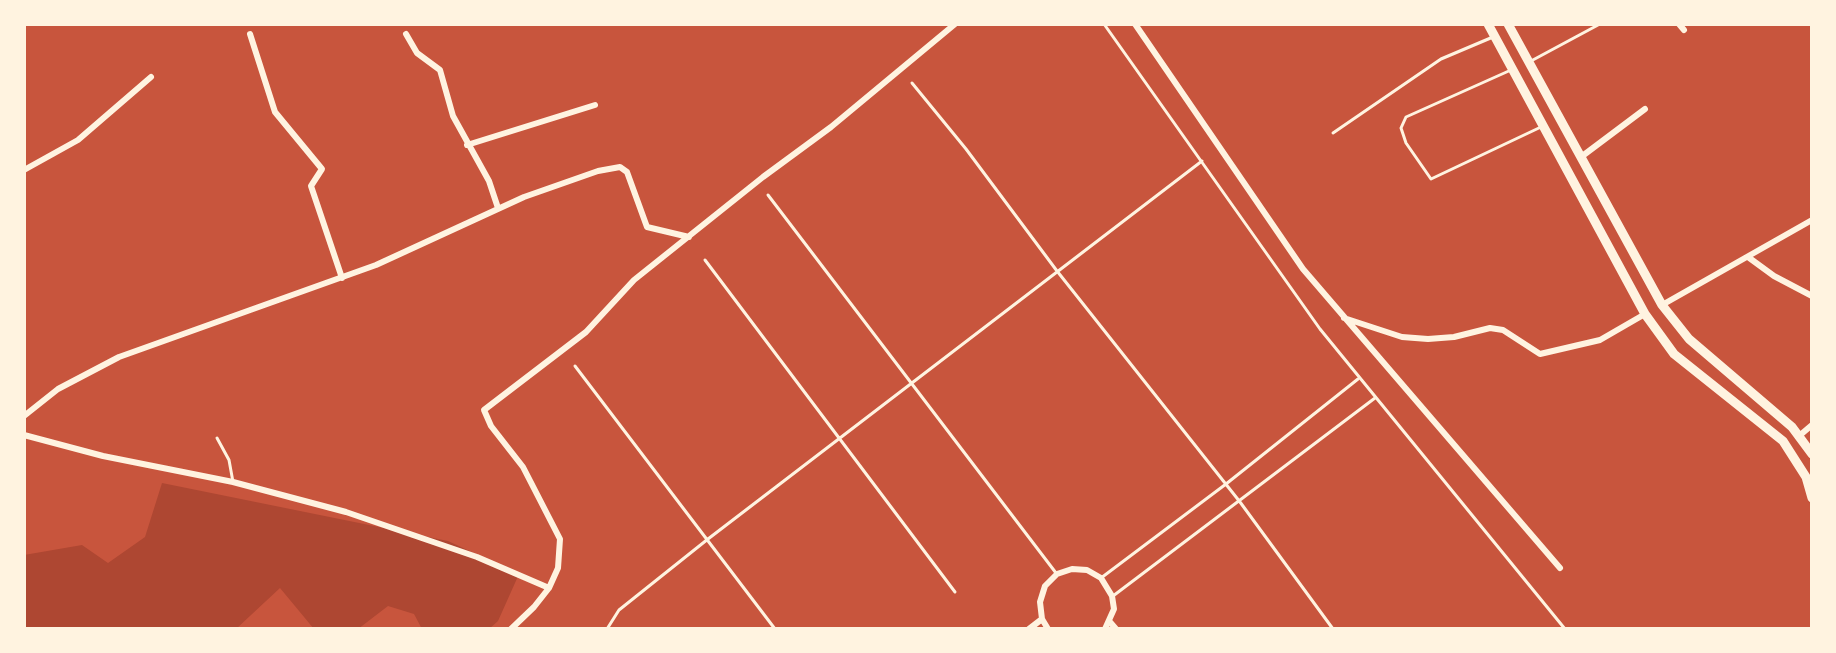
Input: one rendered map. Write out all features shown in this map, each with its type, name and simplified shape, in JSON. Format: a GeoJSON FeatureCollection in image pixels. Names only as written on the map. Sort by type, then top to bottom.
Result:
{"type":"FeatureCollection","features":[{"type":"Feature","properties":{"kind":"main road"},"geometry":{"type":"LineString","coordinates":[[1488,24],[1645,314],[1674,354],[1783,441],[1806,477],[1812,498]]}},
{"type":"Feature","properties":{"kind":"main road"},"geometry":{"type":"LineString","coordinates":[[1508,24],[1662,305],[1689,339],[1792,427],[1812,454]]}},
{"type":"Feature","properties":{"kind":"main road"},"geometry":{"type":"LineString","coordinates":[[1512,69],[1529,62]]}},
{"type":"Feature","properties":{"kind":"main road"},"geometry":{"type":"LineString","coordinates":[[1542,126],[1559,118]]}},
{"type":"Feature","properties":{"kind":"street"},"geometry":{"type":"LineString","coordinates":[[511,629],[534,608],[549,588],[558,568],[560,539],[523,467],[491,426],[484,410],[586,332],[633,280],[763,177],[831,127],[955,24]]}},
{"type":"Feature","properties":{"kind":"street"},"geometry":{"type":"LineString","coordinates":[[1135,24],[1303,269],[1560,568]]}},
{"type":"Feature","properties":{"kind":"street"},"geometry":{"type":"LineString","coordinates":[[1679,24],[1684,30]]}},
{"type":"Feature","properties":{"kind":"street"},"geometry":{"type":"LineString","coordinates":[[250,34],[275,112],[322,169],[311,186],[342,278]]}},
{"type":"Feature","properties":{"kind":"street"},"geometry":{"type":"LineString","coordinates":[[406,34],[417,52],[440,70],[453,116],[467,145],[489,181],[498,208]]}},
{"type":"Feature","properties":{"kind":"street"},"geometry":{"type":"LineString","coordinates":[[24,170],[78,141],[151,77]]}},
{"type":"Feature","properties":{"kind":"street"},"geometry":{"type":"LineString","coordinates":[[467,145],[595,105]]}},
{"type":"Feature","properties":{"kind":"street"},"geometry":{"type":"LineString","coordinates":[[1581,157],[1646,109]]}},
{"type":"Feature","properties":{"kind":"street"},"geometry":{"type":"LineString","coordinates":[[24,416],[58,389],[119,357],[342,278],[498,208],[598,171],[620,167],[627,172],[647,227],[689,237]]}},
{"type":"Feature","properties":{"kind":"street"},"geometry":{"type":"LineString","coordinates":[[1662,305],[1812,220]]}},
{"type":"Feature","properties":{"kind":"street"},"geometry":{"type":"LineString","coordinates":[[1748,257],[1774,276],[1812,296]]}},
{"type":"Feature","properties":{"kind":"street"},"geometry":{"type":"LineString","coordinates":[[1344,318],[1402,337],[1428,339],[1454,337],[1490,328],[1503,330],[1540,354],[1600,340],[1645,314]]}},
{"type":"Feature","properties":{"kind":"street"},"geometry":{"type":"LineString","coordinates":[[1799,436],[1812,425]]}},
{"type":"Feature","properties":{"kind":"street"},"geometry":{"type":"LineString","coordinates":[[24,435],[103,456],[232,482],[346,512],[477,557],[549,588]]}},
{"type":"Feature","properties":{"kind":"street"},"geometry":{"type":"LineString","coordinates":[[1048,629],[1042,620],[1040,602],[1045,586],[1057,574],[1072,569],[1087,570],[1101,578],[1112,596],[1114,609],[1105,629]]}},
{"type":"Feature","properties":{"kind":"street"},"geometry":{"type":"LineString","coordinates":[[1029,629],[1042,620]]}},
{"type":"Feature","properties":{"kind":"street"},"geometry":{"type":"LineString","coordinates":[[1110,622],[1116,629]]}},
{"type":"Feature","properties":{"kind":"lane"},"geometry":{"type":"LineString","coordinates":[[1104,24],[1320,329],[1565,629]]}},
{"type":"Feature","properties":{"kind":"lane"},"geometry":{"type":"LineString","coordinates":[[1529,62],[1598,25]]}},
{"type":"Feature","properties":{"kind":"lane"},"geometry":{"type":"LineString","coordinates":[[1333,133],[1441,59],[1495,36]]}},
{"type":"Feature","properties":{"kind":"lane"},"geometry":{"type":"LineString","coordinates":[[1512,69],[1406,117],[1401,128],[1406,143],[1431,179],[1542,126]]}},
{"type":"Feature","properties":{"kind":"lane"},"geometry":{"type":"LineString","coordinates":[[912,84],[966,149],[1057,271],[1240,502],[1333,629]]}},
{"type":"Feature","properties":{"kind":"lane"},"geometry":{"type":"LineString","coordinates":[[607,629],[620,610],[708,539],[1202,161]]}},
{"type":"Feature","properties":{"kind":"lane"},"geometry":{"type":"LineString","coordinates":[[768,195],[1057,574]]}},
{"type":"Feature","properties":{"kind":"lane"},"geometry":{"type":"LineString","coordinates":[[705,260],[955,592]]}},
{"type":"Feature","properties":{"kind":"lane"},"geometry":{"type":"LineString","coordinates":[[575,366],[775,629]]}},
{"type":"Feature","properties":{"kind":"lane"},"geometry":{"type":"LineString","coordinates":[[1101,578],[1226,484],[1359,378]]}},
{"type":"Feature","properties":{"kind":"lane"},"geometry":{"type":"LineString","coordinates":[[1112,596],[1240,502],[1375,398]]}},
{"type":"Feature","properties":{"kind":"lane"},"geometry":{"type":"LineString","coordinates":[[217,438],[229,460],[232,482]]}},
{"type":"Feature","properties":{"kind":"shaded area"},"geometry":{"type":"Polygon","coordinates":[[[162,483],[448,541],[519,574],[498,621],[489,629],[422,629],[414,614],[388,606],[358,629],[314,629],[280,588],[236,629],[26,629],[24,555],[82,545],[108,563],[145,537],[162,483]]]}}]}
